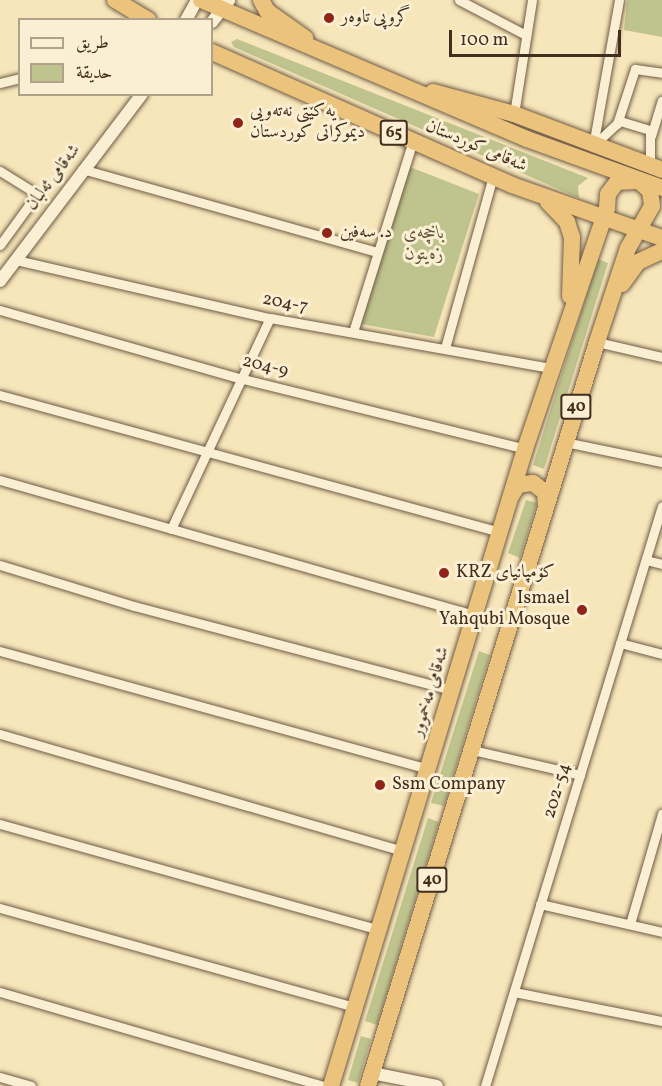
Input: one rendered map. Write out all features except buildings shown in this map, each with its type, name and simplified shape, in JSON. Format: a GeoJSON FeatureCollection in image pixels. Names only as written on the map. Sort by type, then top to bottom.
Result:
{"type":"FeatureCollection","features":[{"type":"Feature","properties":{"kind":"highway"},"geometry":{"type":"LineString","coordinates":[[114,0],[135,18]]}},
{"type":"Feature","properties":{"kind":"highway"},"geometry":{"type":"LineString","coordinates":[[114,0],[145,18]]}},
{"type":"Feature","properties":{"kind":"highway","name":"شەقامی کوردستان"},"geometry":{"type":"LineString","coordinates":[[199,0],[527,139],[662,188]]}},
{"type":"Feature","properties":{"kind":"highway"},"geometry":{"type":"LineString","coordinates":[[261,0],[267,11],[328,55]]}},
{"type":"Feature","properties":{"kind":"highway","name":"شەقامی کوردستان"},"geometry":{"type":"LineString","coordinates":[[213,52],[543,197],[606,213]]}},
{"type":"Feature","properties":{"kind":"highway"},"geometry":{"type":"LineString","coordinates":[[213,63],[262,75]]}},
{"type":"Feature","properties":{"kind":"highway","name":"شەقامی کوردستان"},"geometry":{"type":"LineString","coordinates":[[407,88],[461,97],[514,114],[593,146],[656,168]]}},
{"type":"Feature","properties":{"kind":"highway","name":"شەقامی مەخموور"},"geometry":{"type":"LineString","coordinates":[[331,1086],[525,449],[606,213],[608,194],[617,182],[639,181]]}},
{"type":"Feature","properties":{"kind":"highway","name":"40"},"geometry":{"type":"LineString","coordinates":[[370,1079],[597,342],[635,224],[652,199],[639,181]]}},
{"type":"Feature","properties":{"kind":"highway"},"geometry":{"type":"LineString","coordinates":[[543,197],[567,222],[572,237],[570,314]]}},
{"type":"Feature","properties":{"kind":"highway"},"geometry":{"type":"LineString","coordinates":[[606,213],[662,238]]}},
{"type":"Feature","properties":{"kind":"highway"},"geometry":{"type":"LineString","coordinates":[[610,302],[638,262],[662,251]]}},
{"type":"Feature","properties":{"kind":"highway"},"geometry":{"type":"LineString","coordinates":[[510,498],[518,485],[533,483],[545,492],[546,506]]}},
{"type":"Feature","properties":{"kind":"street"},"geometry":{"type":"LineString","coordinates":[[187,18],[199,0]]}},
{"type":"Feature","properties":{"kind":"street"},"geometry":{"type":"LineString","coordinates":[[459,0],[526,35]]}},
{"type":"Feature","properties":{"kind":"street"},"geometry":{"type":"LineString","coordinates":[[514,114],[532,0]]}},
{"type":"Feature","properties":{"kind":"street"},"geometry":{"type":"LineString","coordinates":[[593,146],[619,0]]}},
{"type":"Feature","properties":{"kind":"street"},"geometry":{"type":"LineString","coordinates":[[617,124],[635,69],[662,73]]}},
{"type":"Feature","properties":{"kind":"street"},"geometry":{"type":"LineString","coordinates":[[0,84],[18,79]]}},
{"type":"Feature","properties":{"kind":"street","name":"شەقامی ئەلبان"},"geometry":{"type":"LineString","coordinates":[[0,281],[82,168],[140,96]]}},
{"type":"Feature","properties":{"kind":"street"},"geometry":{"type":"LineString","coordinates":[[650,138],[662,101]]}},
{"type":"Feature","properties":{"kind":"street"},"geometry":{"type":"LineString","coordinates":[[593,146],[620,121],[650,130],[656,168]]}},
{"type":"Feature","properties":{"kind":"street"},"geometry":{"type":"LineString","coordinates":[[353,332],[413,141]]}},
{"type":"Feature","properties":{"kind":"street"},"geometry":{"type":"LineString","coordinates":[[82,168],[378,252]]}},
{"type":"Feature","properties":{"kind":"street"},"geometry":{"type":"LineString","coordinates":[[0,171],[37,194],[0,245]]}},
{"type":"Feature","properties":{"kind":"street"},"geometry":{"type":"LineString","coordinates":[[445,348],[493,176]]}},
{"type":"Feature","properties":{"kind":"street","name":"204-7"},"geometry":{"type":"LineString","coordinates":[[16,260],[270,318],[551,368]]}},
{"type":"Feature","properties":{"kind":"street","name":"204-9"},"geometry":{"type":"LineString","coordinates":[[0,310],[243,379],[525,449]]}},
{"type":"Feature","properties":{"kind":"street"},"geometry":{"type":"LineString","coordinates":[[171,529],[270,318]]}},
{"type":"Feature","properties":{"kind":"street"},"geometry":{"type":"LineString","coordinates":[[597,342],[662,357]]}},
{"type":"Feature","properties":{"kind":"street"},"geometry":{"type":"LineString","coordinates":[[0,395],[500,532]]}},
{"type":"Feature","properties":{"kind":"street"},"geometry":{"type":"LineString","coordinates":[[565,442],[662,462]]}},
{"type":"Feature","properties":{"kind":"street"},"geometry":{"type":"LineString","coordinates":[[0,480],[475,615]]}},
{"type":"Feature","properties":{"kind":"street","name":"202-54"},"geometry":{"type":"LineString","coordinates":[[485,1086],[662,506]]}},
{"type":"Feature","properties":{"kind":"street"},"geometry":{"type":"LineString","coordinates":[[646,560],[662,564]]}},
{"type":"Feature","properties":{"kind":"street"},"geometry":{"type":"LineString","coordinates":[[0,565],[134,606],[452,690]]}},
{"type":"Feature","properties":{"kind":"street"},"geometry":{"type":"LineString","coordinates":[[620,643],[662,654]]}},
{"type":"Feature","properties":{"kind":"street"},"geometry":{"type":"LineString","coordinates":[[0,651],[428,769]]}},
{"type":"Feature","properties":{"kind":"street"},"geometry":{"type":"LineString","coordinates":[[0,734],[403,851]]}},
{"type":"Feature","properties":{"kind":"street"},"geometry":{"type":"LineString","coordinates":[[472,750],[580,775]]}},
{"type":"Feature","properties":{"kind":"street"},"geometry":{"type":"LineString","coordinates":[[630,924],[662,814]]}},
{"type":"Feature","properties":{"kind":"street"},"geometry":{"type":"LineString","coordinates":[[0,824],[379,930]]}},
{"type":"Feature","properties":{"kind":"street"},"geometry":{"type":"LineString","coordinates":[[540,904],[662,932]]}},
{"type":"Feature","properties":{"kind":"street"},"geometry":{"type":"LineString","coordinates":[[0,908],[355,1007]]}},
{"type":"Feature","properties":{"kind":"street"},"geometry":{"type":"LineString","coordinates":[[0,992],[324,1086]]}},
{"type":"Feature","properties":{"kind":"street"},"geometry":{"type":"LineString","coordinates":[[514,992],[662,1021]]}},
{"type":"Feature","properties":{"kind":"street"},"geometry":{"type":"LineString","coordinates":[[0,1077],[31,1086]]}},
{"type":"Feature","properties":{"kind":"street"},"geometry":{"type":"LineString","coordinates":[[370,1079],[437,1086]]}},
{"type":"Feature","properties":{"kind":"green space"},"geometry":{"type":"Polygon","coordinates":[[[627,0],[662,0],[662,37],[624,30],[627,0]]]}},
{"type":"Feature","properties":{"kind":"green space"},"geometry":{"type":"Polygon","coordinates":[[[237,39],[588,178],[578,186],[579,198],[234,47],[231,42],[237,39]]]}},
{"type":"Feature","properties":{"kind":"green space","name":"باخچەی زەیتون"},"geometry":{"type":"Polygon","coordinates":[[[410,167],[479,194],[434,337],[361,324],[410,167]]]}},
{"type":"Feature","properties":{"kind":"green space"},"geometry":{"type":"Polygon","coordinates":[[[598,259],[608,263],[544,469],[533,465],[598,259]]]}},
{"type":"Feature","properties":{"kind":"green space"},"geometry":{"type":"Polygon","coordinates":[[[526,500],[537,503],[520,558],[508,553],[526,500]]]}},
{"type":"Feature","properties":{"kind":"green space"},"geometry":{"type":"Polygon","coordinates":[[[479,651],[490,655],[444,806],[431,803],[479,651]]]}},
{"type":"Feature","properties":{"kind":"green space"},"geometry":{"type":"Polygon","coordinates":[[[428,818],[439,822],[377,1025],[365,1021],[428,818]]]}},
{"type":"Feature","properties":{"kind":"green space"},"geometry":{"type":"Polygon","coordinates":[[[361,1036],[371,1039],[358,1083],[348,1080],[361,1036]]]}},
{"type":"Feature","properties":{"kind":"place","name":"گروپی تاوەر"},"geometry":{"type":"Point","coordinates":[329,18]}},
{"type":"Feature","properties":{"kind":"place","name":"یه‌كێتی نه‌ته‌ویی دیموكراتی كوردستان"},"geometry":{"type":"Point","coordinates":[238,123]}},
{"type":"Feature","properties":{"kind":"place","name":"د. سەفین"},"geometry":{"type":"Point","coordinates":[327,233]}},
{"type":"Feature","properties":{"kind":"place","name":"KRZ كۆمپانیای"},"geometry":{"type":"Point","coordinates":[444,573]}},
{"type":"Feature","properties":{"kind":"place","name":"Ismael Yahqubi Mosque"},"geometry":{"type":"Point","coordinates":[582,610]}},
{"type":"Feature","properties":{"kind":"place","name":"Ssm Company"},"geometry":{"type":"Point","coordinates":[380,785]}}]}
